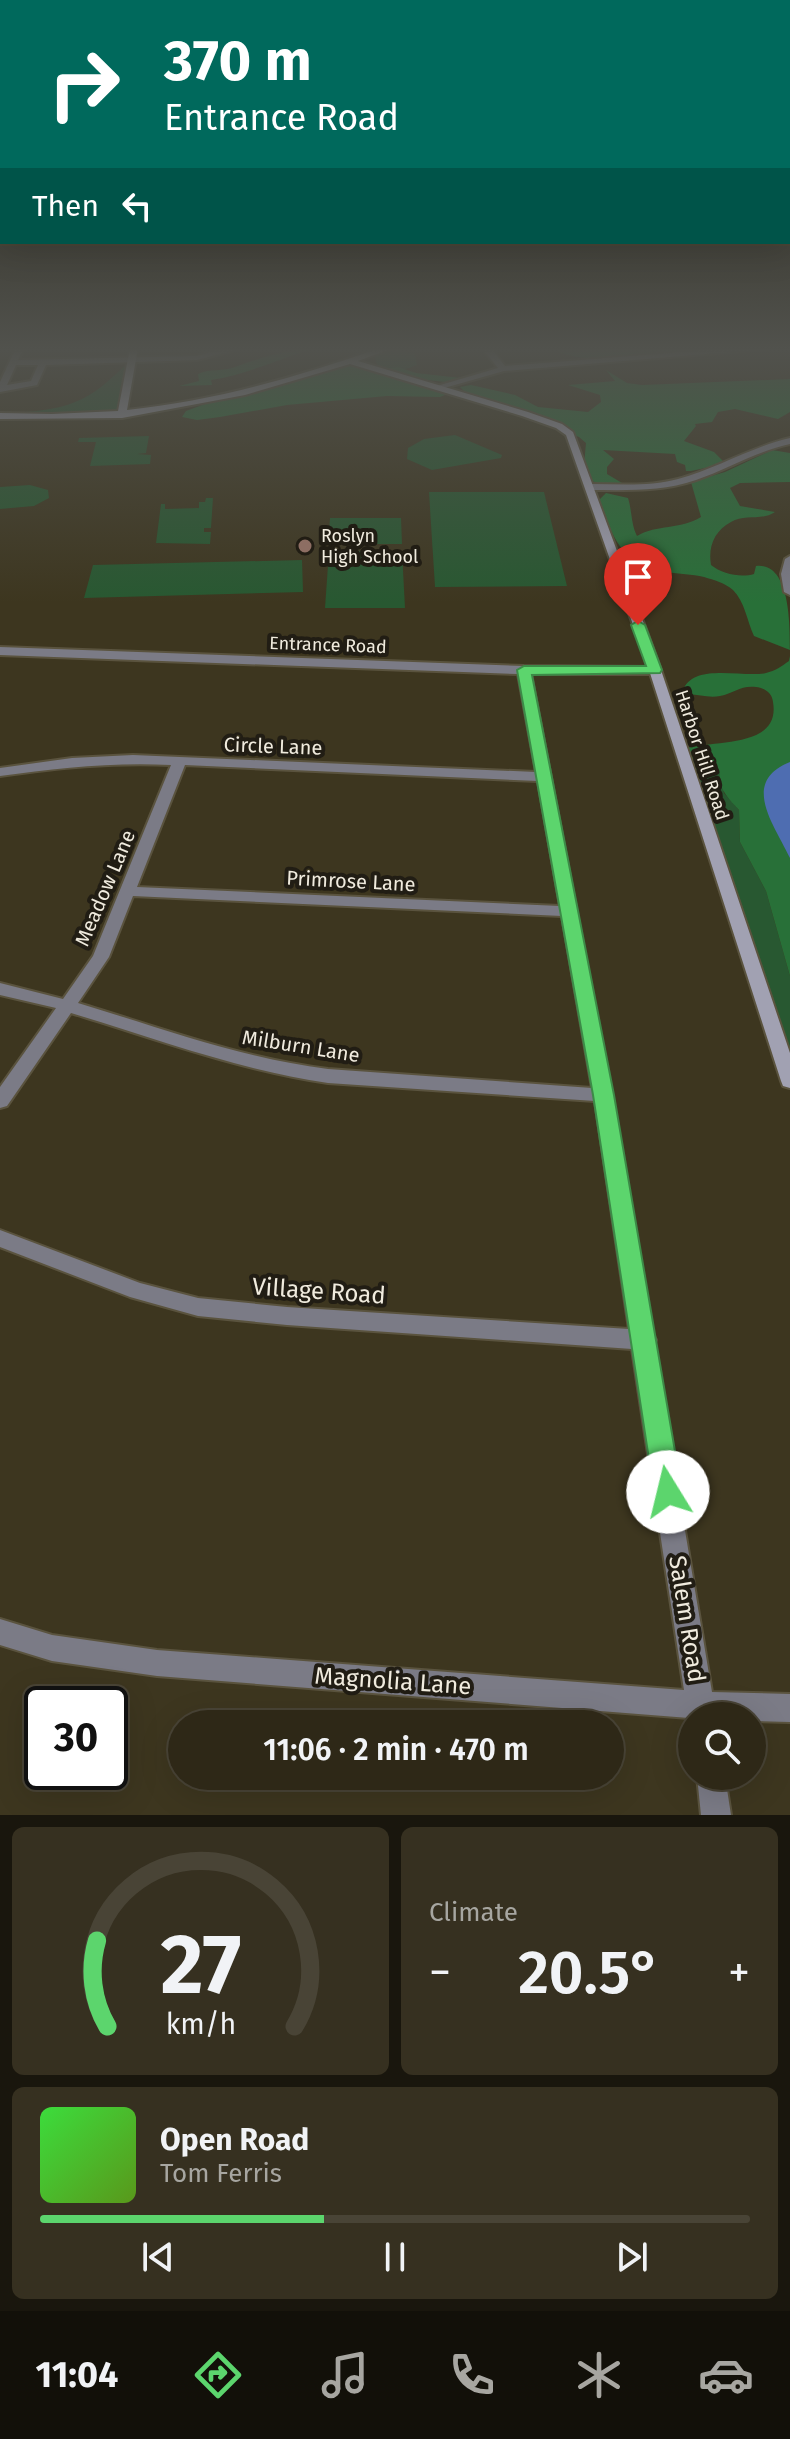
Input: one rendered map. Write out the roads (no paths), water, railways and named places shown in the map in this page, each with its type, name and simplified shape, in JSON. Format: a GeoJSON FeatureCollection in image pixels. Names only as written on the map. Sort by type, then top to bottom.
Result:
{"type":"FeatureCollection","features":[{"type":"Feature","properties":{"kind":"street","name":"Harbor Hill Road"},"geometry":{"type":"LineString","coordinates":[[568,433],[573,438],[655,670],[790,1081]]}},
{"type":"Feature","properties":{"kind":"street"},"geometry":{"type":"LineString","coordinates":[[590,487],[644,487],[677,482],[761,448],[790,441]]}},
{"type":"Feature","properties":{"kind":"street"},"geometry":{"type":"LineString","coordinates":[[790,559],[787,574],[790,592]]}},
{"type":"Feature","properties":{"kind":"street","name":"Entrance Road"},"geometry":{"type":"LineString","coordinates":[[0,651],[524,670],[655,670]]}},
{"type":"Feature","properties":{"kind":"street","name":"Salem Road"},"geometry":{"type":"LineString","coordinates":[[524,670],[645,1340],[700,1702]]}},
{"type":"Feature","properties":{"kind":"street","name":"Circle Lane"},"geometry":{"type":"LineString","coordinates":[[0,772],[98,760],[545,777]]}},
{"type":"Feature","properties":{"kind":"street","name":"Meadow Lane"},"geometry":{"type":"LineString","coordinates":[[0,1101],[101,957],[130,891],[179,762]]}},
{"type":"Feature","properties":{"kind":"street","name":"Primrose Lane"},"geometry":{"type":"LineString","coordinates":[[130,891],[569,911]]}},
{"type":"Feature","properties":{"kind":"street","name":"Milburn Lane"},"geometry":{"type":"LineString","coordinates":[[0,989],[68,1006],[236,1059],[284,1069],[328,1076],[603,1095]]}},
{"type":"Feature","properties":{"kind":"street","name":"Village Road"},"geometry":{"type":"LineString","coordinates":[[0,1238],[138,1291],[198,1307],[287,1316],[645,1340]]}},
{"type":"Feature","properties":{"kind":"street","name":"Magnolia Lane"},"geometry":{"type":"LineString","coordinates":[[0,1632],[52,1648],[157,1663],[678,1709]]}},
{"type":"Feature","properties":{"kind":"street","name":"Magnolia Lane"},"geometry":{"type":"LineString","coordinates":[[766,1709],[790,1708]]}},
{"type":"Feature","properties":{"kind":"street"},"geometry":{"type":"LineString","coordinates":[[713,1790],[716,1815]]}},
{"type":"Feature","properties":{"kind":"water"},"geometry":{"type":"Polygon","coordinates":[[[790,762],[790,858],[770,818],[764,792],[775,770],[790,762]]]}},
{"type":"Feature","properties":{"kind":"place","name":"Roslyn High School"},"geometry":{"type":"Point","coordinates":[305,546]}}]}
